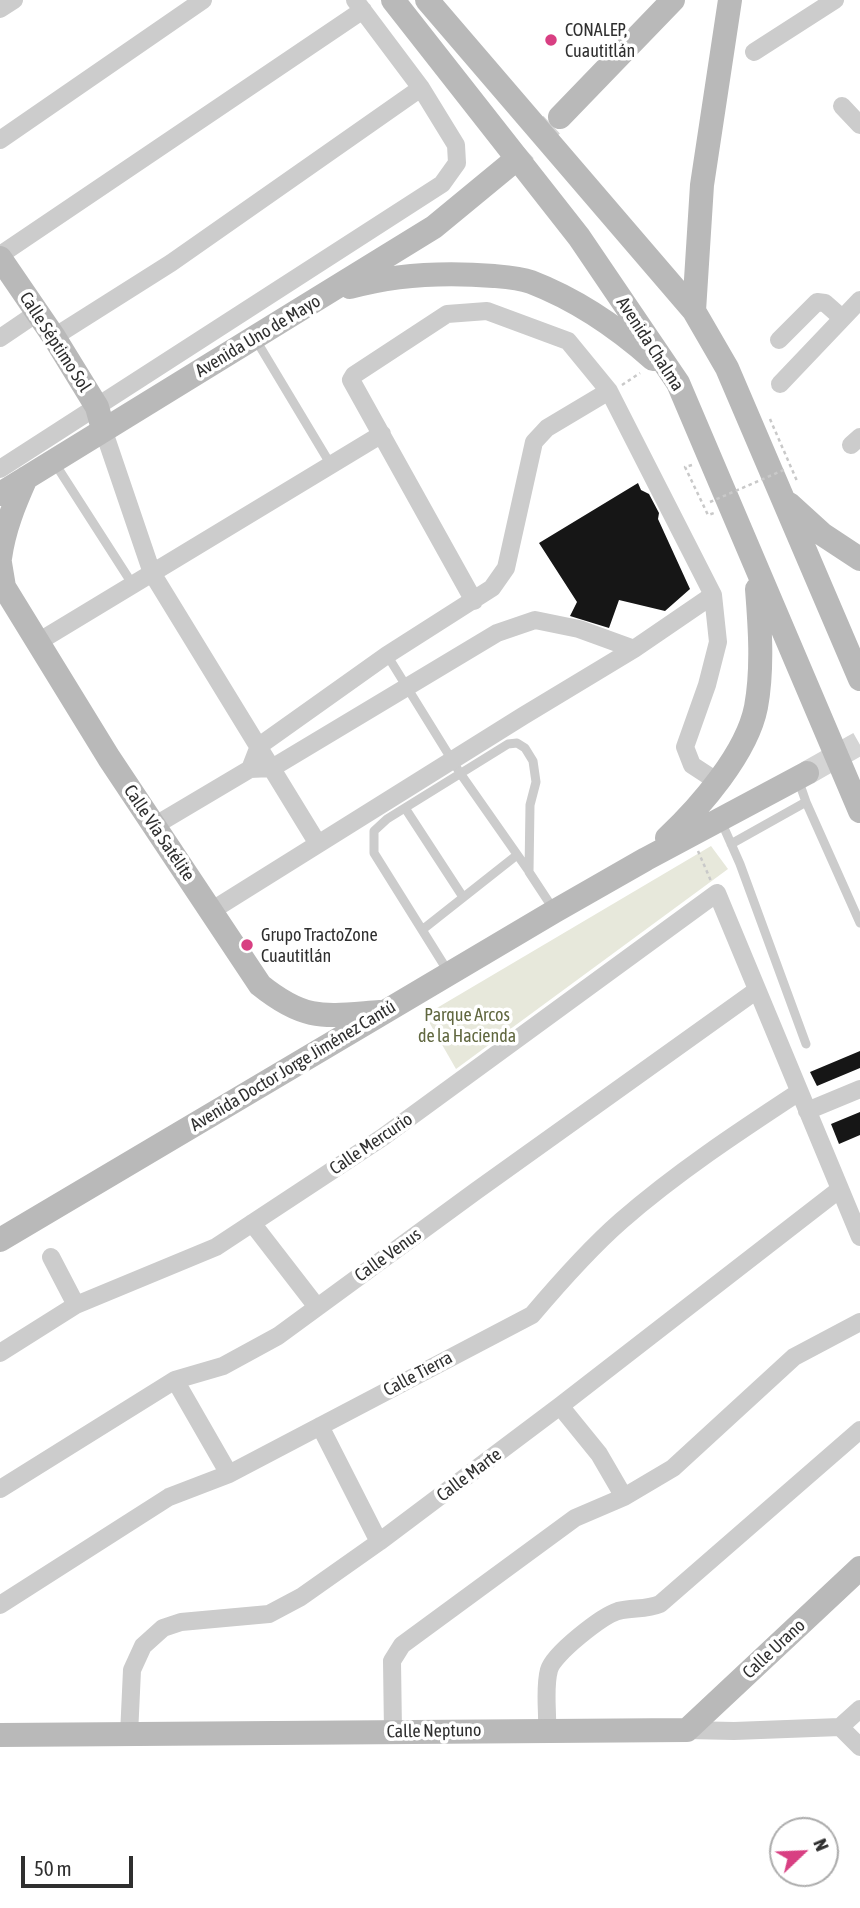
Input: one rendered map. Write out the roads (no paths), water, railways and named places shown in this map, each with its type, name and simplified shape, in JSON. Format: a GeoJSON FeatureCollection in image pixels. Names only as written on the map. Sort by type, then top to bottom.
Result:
{"type":"FeatureCollection","features":[{"type":"Feature","properties":{"kind":"main road","name":"Avenida Chalma"},"geometry":{"type":"LineString","coordinates":[[393,0],[579,237],[678,383],[860,811]]}},
{"type":"Feature","properties":{"kind":"main road"},"geometry":{"type":"LineString","coordinates":[[427,0],[694,312],[727,368],[860,679]]}},
{"type":"Feature","properties":{"kind":"main road"},"geometry":{"type":"LineString","coordinates":[[560,117],[673,0]]}},
{"type":"Feature","properties":{"kind":"main road"},"geometry":{"type":"LineString","coordinates":[[694,312],[702,185],[730,0]]}},
{"type":"Feature","properties":{"kind":"main road","name":"Avenida Uno de Mayo"},"geometry":{"type":"LineString","coordinates":[[0,494],[53,461],[100,418],[255,339],[434,227],[508,166]]}},
{"type":"Feature","properties":{"kind":"main road","name":"Calle Séptimo Sol"},"geometry":{"type":"LineString","coordinates":[[0,257],[54,337],[100,418]]}},
{"type":"Feature","properties":{"kind":"main road"},"geometry":{"type":"LineString","coordinates":[[329,292],[379,280],[431,275],[480,275],[529,281],[603,321],[645,352],[678,383]]}},
{"type":"Feature","properties":{"kind":"main road","name":"Calle Vía Satélite"},"geometry":{"type":"LineString","coordinates":[[26,478],[3,534],[0,561],[4,587],[109,758],[260,985],[282,1003],[304,1012],[326,1016],[384,1012]]}},
{"type":"Feature","properties":{"kind":"main road"},"geometry":{"type":"LineString","coordinates":[[782,497],[822,534],[860,559]]}},
{"type":"Feature","properties":{"kind":"main road"},"geometry":{"type":"LineString","coordinates":[[646,859],[696,809],[718,782],[735,754],[756,708],[760,639],[755,567]]}},
{"type":"Feature","properties":{"kind":"main road","name":"Avenida Doctor Jorge Jiménez Cantú"},"geometry":{"type":"LineString","coordinates":[[0,1240],[555,911],[802,775]]}},
{"type":"Feature","properties":{"kind":"main road","name":"Calle Urano"},"geometry":{"type":"LineString","coordinates":[[687,1730],[860,1568]]}},
{"type":"Feature","properties":{"kind":"main road","name":"Calle Neptuno"},"geometry":{"type":"LineString","coordinates":[[0,1735],[687,1730]]}},
{"type":"Feature","properties":{"kind":"street"},"geometry":{"type":"LineString","coordinates":[[0,9],[14,0]]}},
{"type":"Feature","properties":{"kind":"street"},"geometry":{"type":"LineString","coordinates":[[0,139],[203,0]]}},
{"type":"Feature","properties":{"kind":"street"},"geometry":{"type":"LineString","coordinates":[[754,52],[835,0]]}},
{"type":"Feature","properties":{"kind":"street"},"geometry":{"type":"LineString","coordinates":[[0,257],[359,5],[421,88],[456,145],[457,163],[442,184],[100,418],[0,469]]}},
{"type":"Feature","properties":{"kind":"street"},"geometry":{"type":"LineString","coordinates":[[54,337],[171,263],[421,88]]}},
{"type":"Feature","properties":{"kind":"street"},"geometry":{"type":"LineString","coordinates":[[842,106],[860,125]]}},
{"type":"Feature","properties":{"kind":"street"},"geometry":{"type":"LineString","coordinates":[[780,384],[860,300]]}},
{"type":"Feature","properties":{"kind":"street"},"geometry":{"type":"LineString","coordinates":[[779,340],[817,302],[825,303],[842,318]]}},
{"type":"Feature","properties":{"kind":"street"},"geometry":{"type":"LineString","coordinates":[[474,601],[351,380],[354,375],[447,314],[487,311],[568,341],[610,391],[713,595],[718,642],[707,685],[685,747],[692,765],[718,782]]}},
{"type":"Feature","properties":{"kind":"street"},"geometry":{"type":"LineString","coordinates":[[0,338],[37,313]]}},
{"type":"Feature","properties":{"kind":"street"},"geometry":{"type":"LineString","coordinates":[[250,769],[258,746],[387,655],[492,588],[506,568],[534,442],[547,428],[610,391]]}},
{"type":"Feature","properties":{"kind":"street"},"geometry":{"type":"LineString","coordinates":[[100,418],[152,573],[318,844]]}},
{"type":"Feature","properties":{"kind":"street"},"geometry":{"type":"LineString","coordinates":[[38,642],[382,434]]}},
{"type":"Feature","properties":{"kind":"street"},"geometry":{"type":"LineString","coordinates":[[211,911],[318,844],[456,767],[713,595]]}},
{"type":"Feature","properties":{"kind":"street"},"geometry":{"type":"LineString","coordinates":[[154,826],[250,769],[272,768],[497,633],[536,620],[579,629],[634,649]]}},
{"type":"Feature","properties":{"kind":"street","name":"Calle Mercurio"},"geometry":{"type":"LineString","coordinates":[[0,1353],[76,1305],[216,1247],[383,1137],[717,893],[757,990]]}},
{"type":"Feature","properties":{"kind":"street"},"geometry":{"type":"LineString","coordinates":[[757,990],[860,1237]]}},
{"type":"Feature","properties":{"kind":"street","name":"Calle Venus"},"geometry":{"type":"LineString","coordinates":[[0,1489],[175,1380],[223,1366],[278,1336],[757,990]]}},
{"type":"Feature","properties":{"kind":"street"},"geometry":{"type":"LineString","coordinates":[[807,1111],[860,1089]]}},
{"type":"Feature","properties":{"kind":"street","name":"Calle Tierra"},"geometry":{"type":"LineString","coordinates":[[0,1605],[169,1497],[229,1474],[532,1315],[559,1283],[621,1222],[716,1147],[799,1092]]}},
{"type":"Feature","properties":{"kind":"street","name":"Calle Marte"},"geometry":{"type":"LineString","coordinates":[[129,1735],[132,1671],[143,1646],[163,1628],[181,1622],[269,1614],[301,1597],[560,1406],[840,1189]]}},
{"type":"Feature","properties":{"kind":"street"},"geometry":{"type":"LineString","coordinates":[[252,1223],[317,1307]]}},
{"type":"Feature","properties":{"kind":"street"},"geometry":{"type":"LineString","coordinates":[[51,1257],[76,1305]]}},
{"type":"Feature","properties":{"kind":"street"},"geometry":{"type":"LineString","coordinates":[[393,1732],[392,1661],[402,1645],[575,1518],[624,1497],[673,1468],[794,1357],[860,1322]]}},
{"type":"Feature","properties":{"kind":"street"},"geometry":{"type":"LineString","coordinates":[[175,1380],[229,1474]]}},
{"type":"Feature","properties":{"kind":"street"},"geometry":{"type":"LineString","coordinates":[[560,1406],[599,1454],[624,1497]]}},
{"type":"Feature","properties":{"kind":"street"},"geometry":{"type":"LineString","coordinates":[[320,1426],[379,1542]]}},
{"type":"Feature","properties":{"kind":"street"},"geometry":{"type":"LineString","coordinates":[[547,1730],[549,1671],[553,1660],[605,1616],[621,1610],[650,1609],[660,1604],[860,1430]]}},
{"type":"Feature","properties":{"kind":"street"},"geometry":{"type":"LineString","coordinates":[[860,1709],[840,1727],[860,1747]]}},
{"type":"Feature","properties":{"kind":"street","name":"Calle Neptuno"},"geometry":{"type":"LineString","coordinates":[[687,1730],[840,1727]]}},
{"type":"Feature","properties":{"kind":"lane"},"geometry":{"type":"LineString","coordinates":[[255,339],[331,464]]}},
{"type":"Feature","properties":{"kind":"lane"},"geometry":{"type":"LineString","coordinates":[[53,461],[133,585]]}},
{"type":"Feature","properties":{"kind":"lane"},"geometry":{"type":"LineString","coordinates":[[387,655],[456,767],[555,911]]}},
{"type":"Feature","properties":{"kind":"lane"},"geometry":{"type":"LineString","coordinates":[[449,974],[374,853],[374,831],[456,767],[508,744],[517,743],[525,748],[533,761],[536,782],[530,805],[528,872]]}},
{"type":"Feature","properties":{"kind":"lane"},"geometry":{"type":"LineString","coordinates":[[802,775],[806,802],[860,923]]}},
{"type":"Feature","properties":{"kind":"lane"},"geometry":{"type":"LineString","coordinates":[[731,845],[806,802]]}},
{"type":"Feature","properties":{"kind":"lane"},"geometry":{"type":"LineString","coordinates":[[405,808],[463,897]]}},
{"type":"Feature","properties":{"kind":"lane"},"geometry":{"type":"LineString","coordinates":[[721,819],[806,1044]]}},
{"type":"Feature","properties":{"kind":"lane"},"geometry":{"type":"LineString","coordinates":[[422,930],[517,855]]}},
{"type":"Feature","properties":{"kind":"tunnel"},"geometry":{"type":"LineString","coordinates":[[508,166],[560,117]]}},
{"type":"Feature","properties":{"kind":"tunnel"},"geometry":{"type":"LineString","coordinates":[[807,773],[860,743]]}},
{"type":"Feature","properties":{"kind":"place","name":"CONALEP, Cuautitlán"},"geometry":{"type":"Point","coordinates":[551,40]}},
{"type":"Feature","properties":{"kind":"place","name":"Grupo TractoZone Cuautitlán"},"geometry":{"type":"Point","coordinates":[247,945]}},
{"type":"Feature","properties":{"kind":"park label","name":"Parque Arcos de la Hacienda"},"geometry":{"type":"Point","coordinates":[467,1025]}}]}
